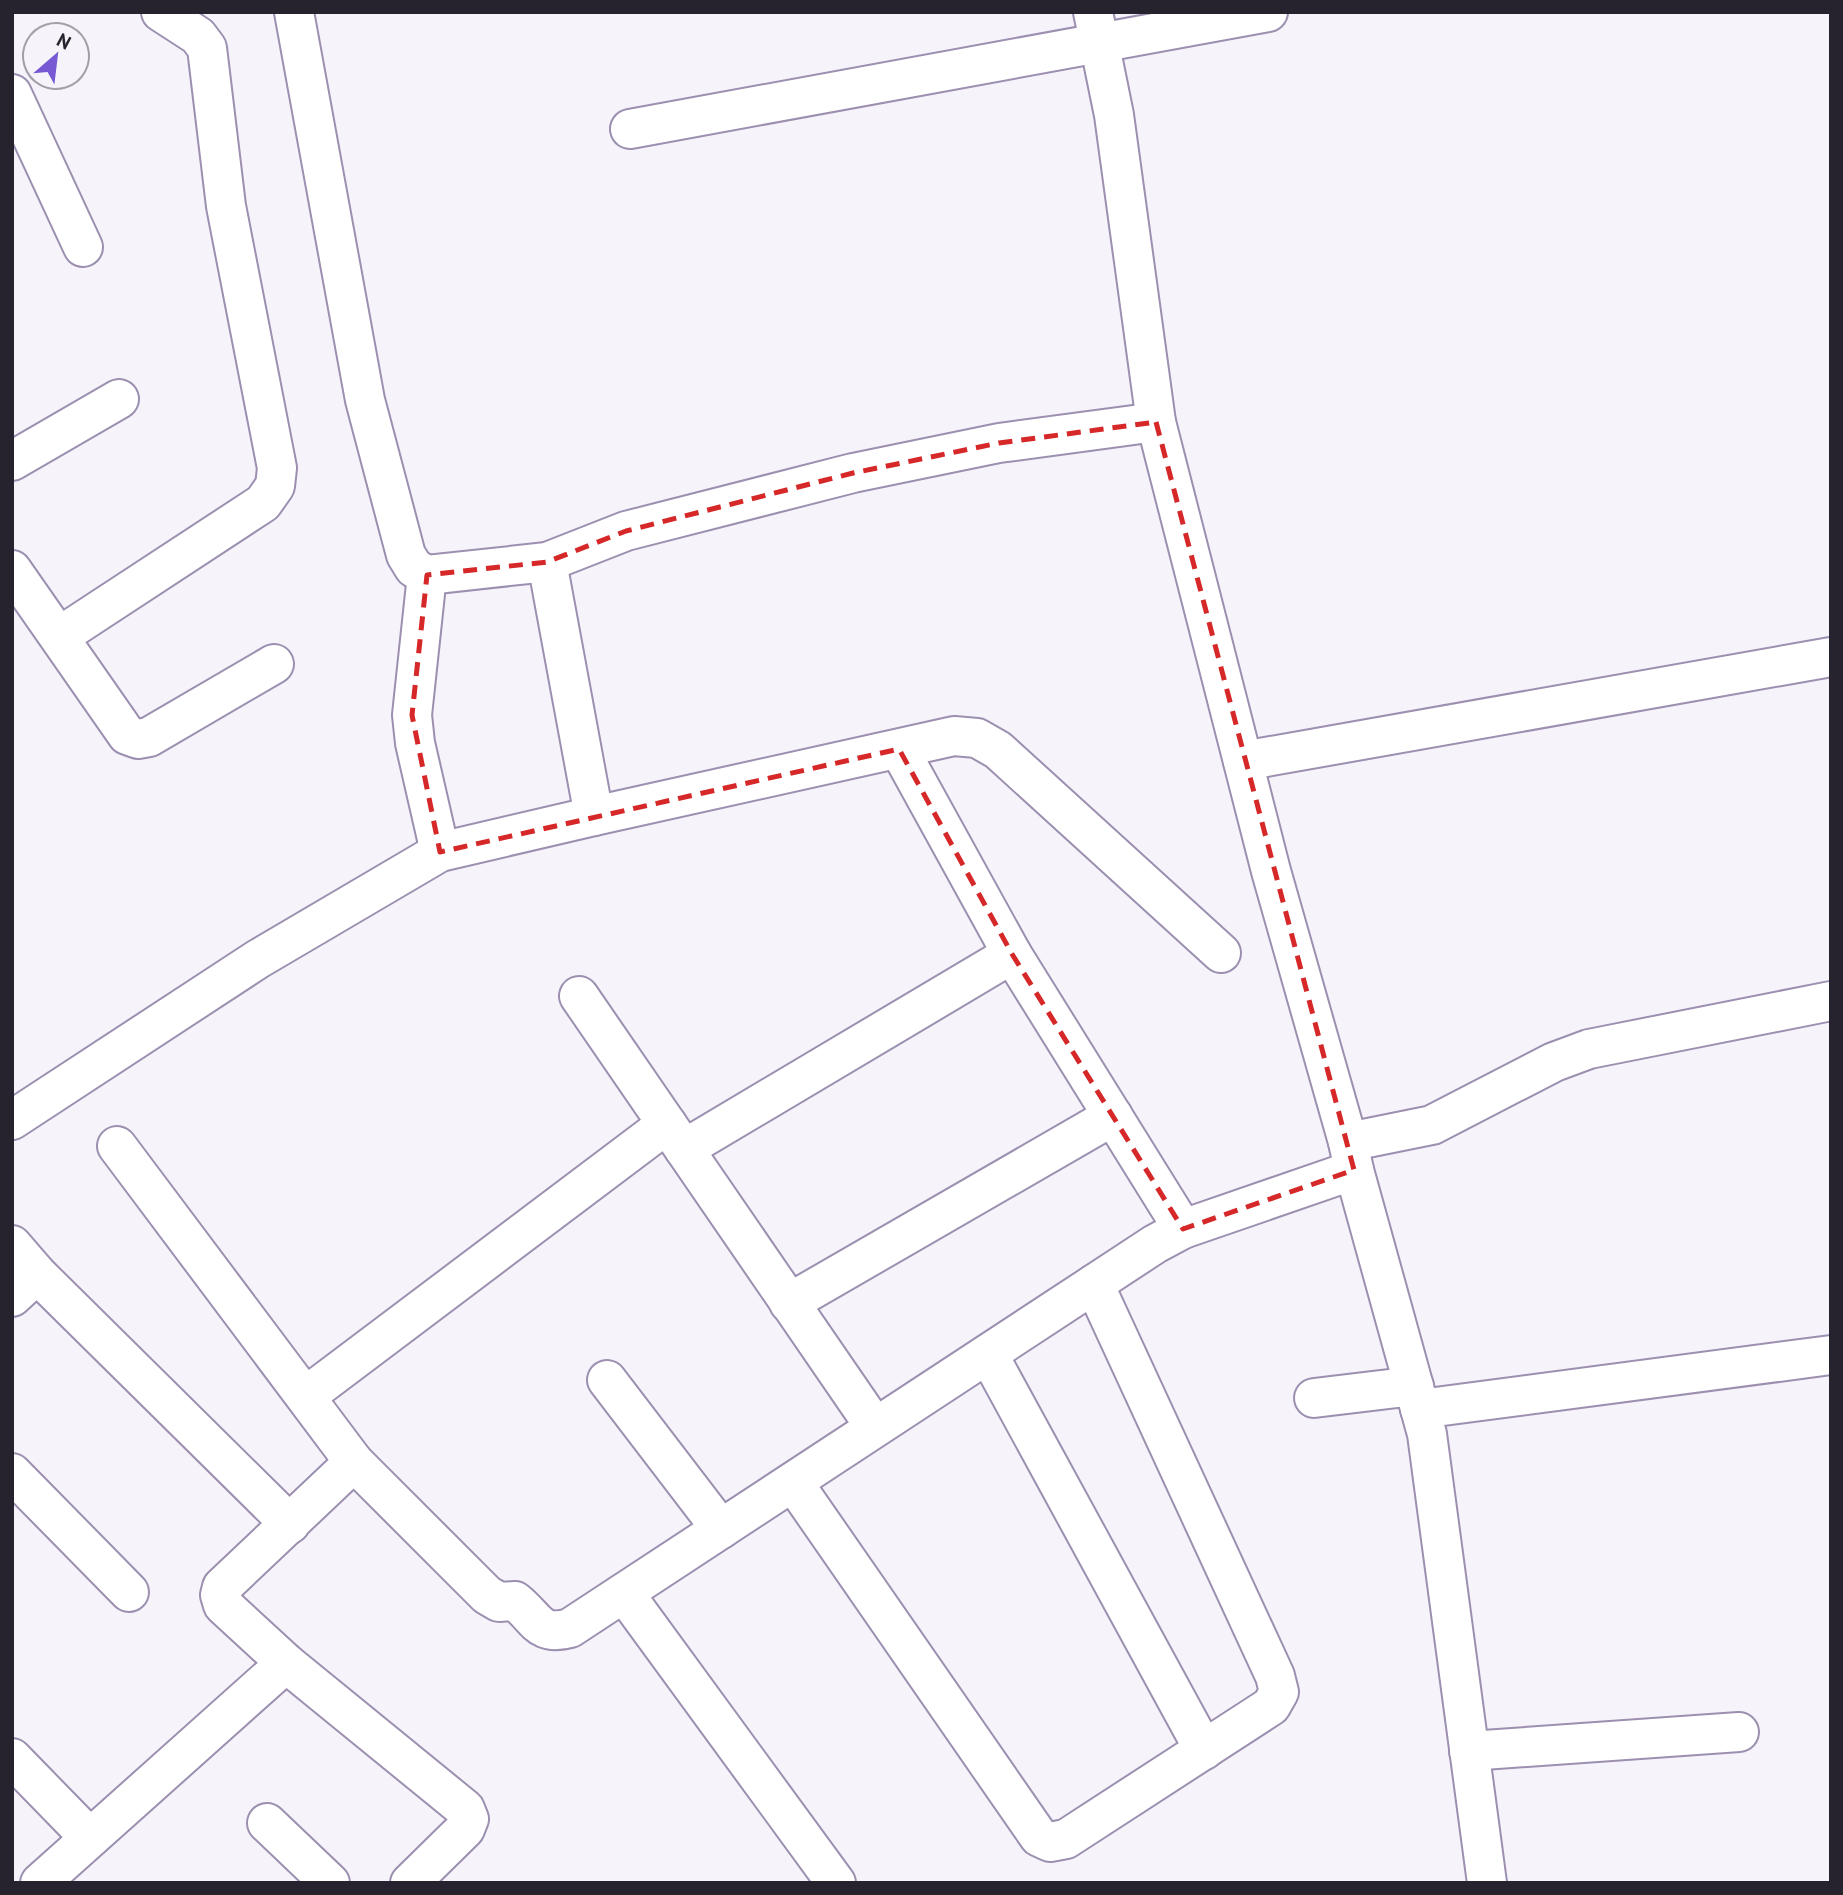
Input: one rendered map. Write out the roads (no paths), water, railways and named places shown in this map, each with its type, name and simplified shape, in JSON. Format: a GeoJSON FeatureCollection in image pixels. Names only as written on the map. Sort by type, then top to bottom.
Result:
{"type":"FeatureCollection","features":[{"type":"Feature","properties":{"kind":"street"},"geometry":{"type":"LineString","coordinates":[[60,636],[263,503],[275,486],[277,468],[226,206],[208,47],[201,26],[161,12]]}},
{"type":"Feature","properties":{"kind":"street"},"geometry":{"type":"LineString","coordinates":[[294,12],[365,401],[407,555],[414,568],[427,575],[547,562],[626,531],[853,473],[999,443],[1156,422]]}},
{"type":"Feature","properties":{"kind":"street"},"geometry":{"type":"LineString","coordinates":[[630,129],[1096,27],[1268,12]]}},
{"type":"Feature","properties":{"kind":"street"},"geometry":{"type":"LineString","coordinates":[[1096,27],[1114,115],[1156,422],[1271,871],[1427,1434],[1487,1883]]}},
{"type":"Feature","properties":{"kind":"street"},"geometry":{"type":"LineString","coordinates":[[12,94],[83,247]]}},
{"type":"Feature","properties":{"kind":"street"},"geometry":{"type":"LineString","coordinates":[[12,461],[119,399]]}},
{"type":"Feature","properties":{"kind":"street"},"geometry":{"type":"LineString","coordinates":[[547,562],[594,816]]}},
{"type":"Feature","properties":{"kind":"street"},"geometry":{"type":"LineString","coordinates":[[12,570],[127,735],[138,739],[149,737],[274,664]]}},
{"type":"Feature","properties":{"kind":"street"},"geometry":{"type":"LineString","coordinates":[[427,575],[412,715],[415,744],[440,852]]}},
{"type":"Feature","properties":{"kind":"street"},"geometry":{"type":"LineString","coordinates":[[1243,761],[1831,657]]}},
{"type":"Feature","properties":{"kind":"street"},"geometry":{"type":"LineString","coordinates":[[12,1120],[258,959],[440,852],[954,736],[977,738],[998,750],[1222,953]]}},
{"type":"Feature","properties":{"kind":"street"},"geometry":{"type":"LineString","coordinates":[[899,748],[1012,954],[1183,1229]]}},
{"type":"Feature","properties":{"kind":"street"},"geometry":{"type":"LineString","coordinates":[[306,1396],[676,1136],[1012,954]]}},
{"type":"Feature","properties":{"kind":"street"},"geometry":{"type":"LineString","coordinates":[[579,996],[875,1427]]}},
{"type":"Feature","properties":{"kind":"street"},"geometry":{"type":"LineString","coordinates":[[117,1146],[354,1462],[487,1595],[499,1602],[515,1601],[541,1628],[555,1632],[570,1628],[1155,1244],[1183,1229],[1351,1156],[1432,1125],[1554,1062],[1589,1049],[1831,1001]]}},
{"type":"Feature","properties":{"kind":"street"},"geometry":{"type":"LineString","coordinates":[[789,1303],[1112,1116]]}},
{"type":"Feature","properties":{"kind":"street"},"geometry":{"type":"LineString","coordinates":[[12,1245],[25,1285],[290,1524]]}},
{"type":"Feature","properties":{"kind":"street"},"geometry":{"type":"LineString","coordinates":[[793,1482],[1039,1837],[1050,1842],[1066,1839],[1271,1706],[1279,1692],[1275,1676],[1094,1284]]}},
{"type":"Feature","properties":{"kind":"street"},"geometry":{"type":"LineString","coordinates":[[988,1354],[1204,1750]]}},
{"type":"Feature","properties":{"kind":"street"},"geometry":{"type":"LineString","coordinates":[[1314,1398],[1417,1397],[1831,1355]]}},
{"type":"Feature","properties":{"kind":"street"},"geometry":{"type":"LineString","coordinates":[[607,1380],[721,1529]]}},
{"type":"Feature","properties":{"kind":"street"},"geometry":{"type":"LineString","coordinates":[[354,1462],[222,1587],[220,1595],[223,1605],[286,1662],[465,1809],[469,1819],[465,1829],[426,1877]]}},
{"type":"Feature","properties":{"kind":"street"},"geometry":{"type":"LineString","coordinates":[[12,1473],[129,1592]]}},
{"type":"Feature","properties":{"kind":"street"},"geometry":{"type":"LineString","coordinates":[[624,1593],[836,1883]]}},
{"type":"Feature","properties":{"kind":"street"},"geometry":{"type":"LineString","coordinates":[[40,1883],[286,1662]]}},
{"type":"Feature","properties":{"kind":"street"},"geometry":{"type":"LineString","coordinates":[[1469,1751],[1739,1732]]}},
{"type":"Feature","properties":{"kind":"street"},"geometry":{"type":"LineString","coordinates":[[12,1758],[90,1838]]}},
{"type":"Feature","properties":{"kind":"street"},"geometry":{"type":"LineString","coordinates":[[267,1823],[330,1883]]}}]}
